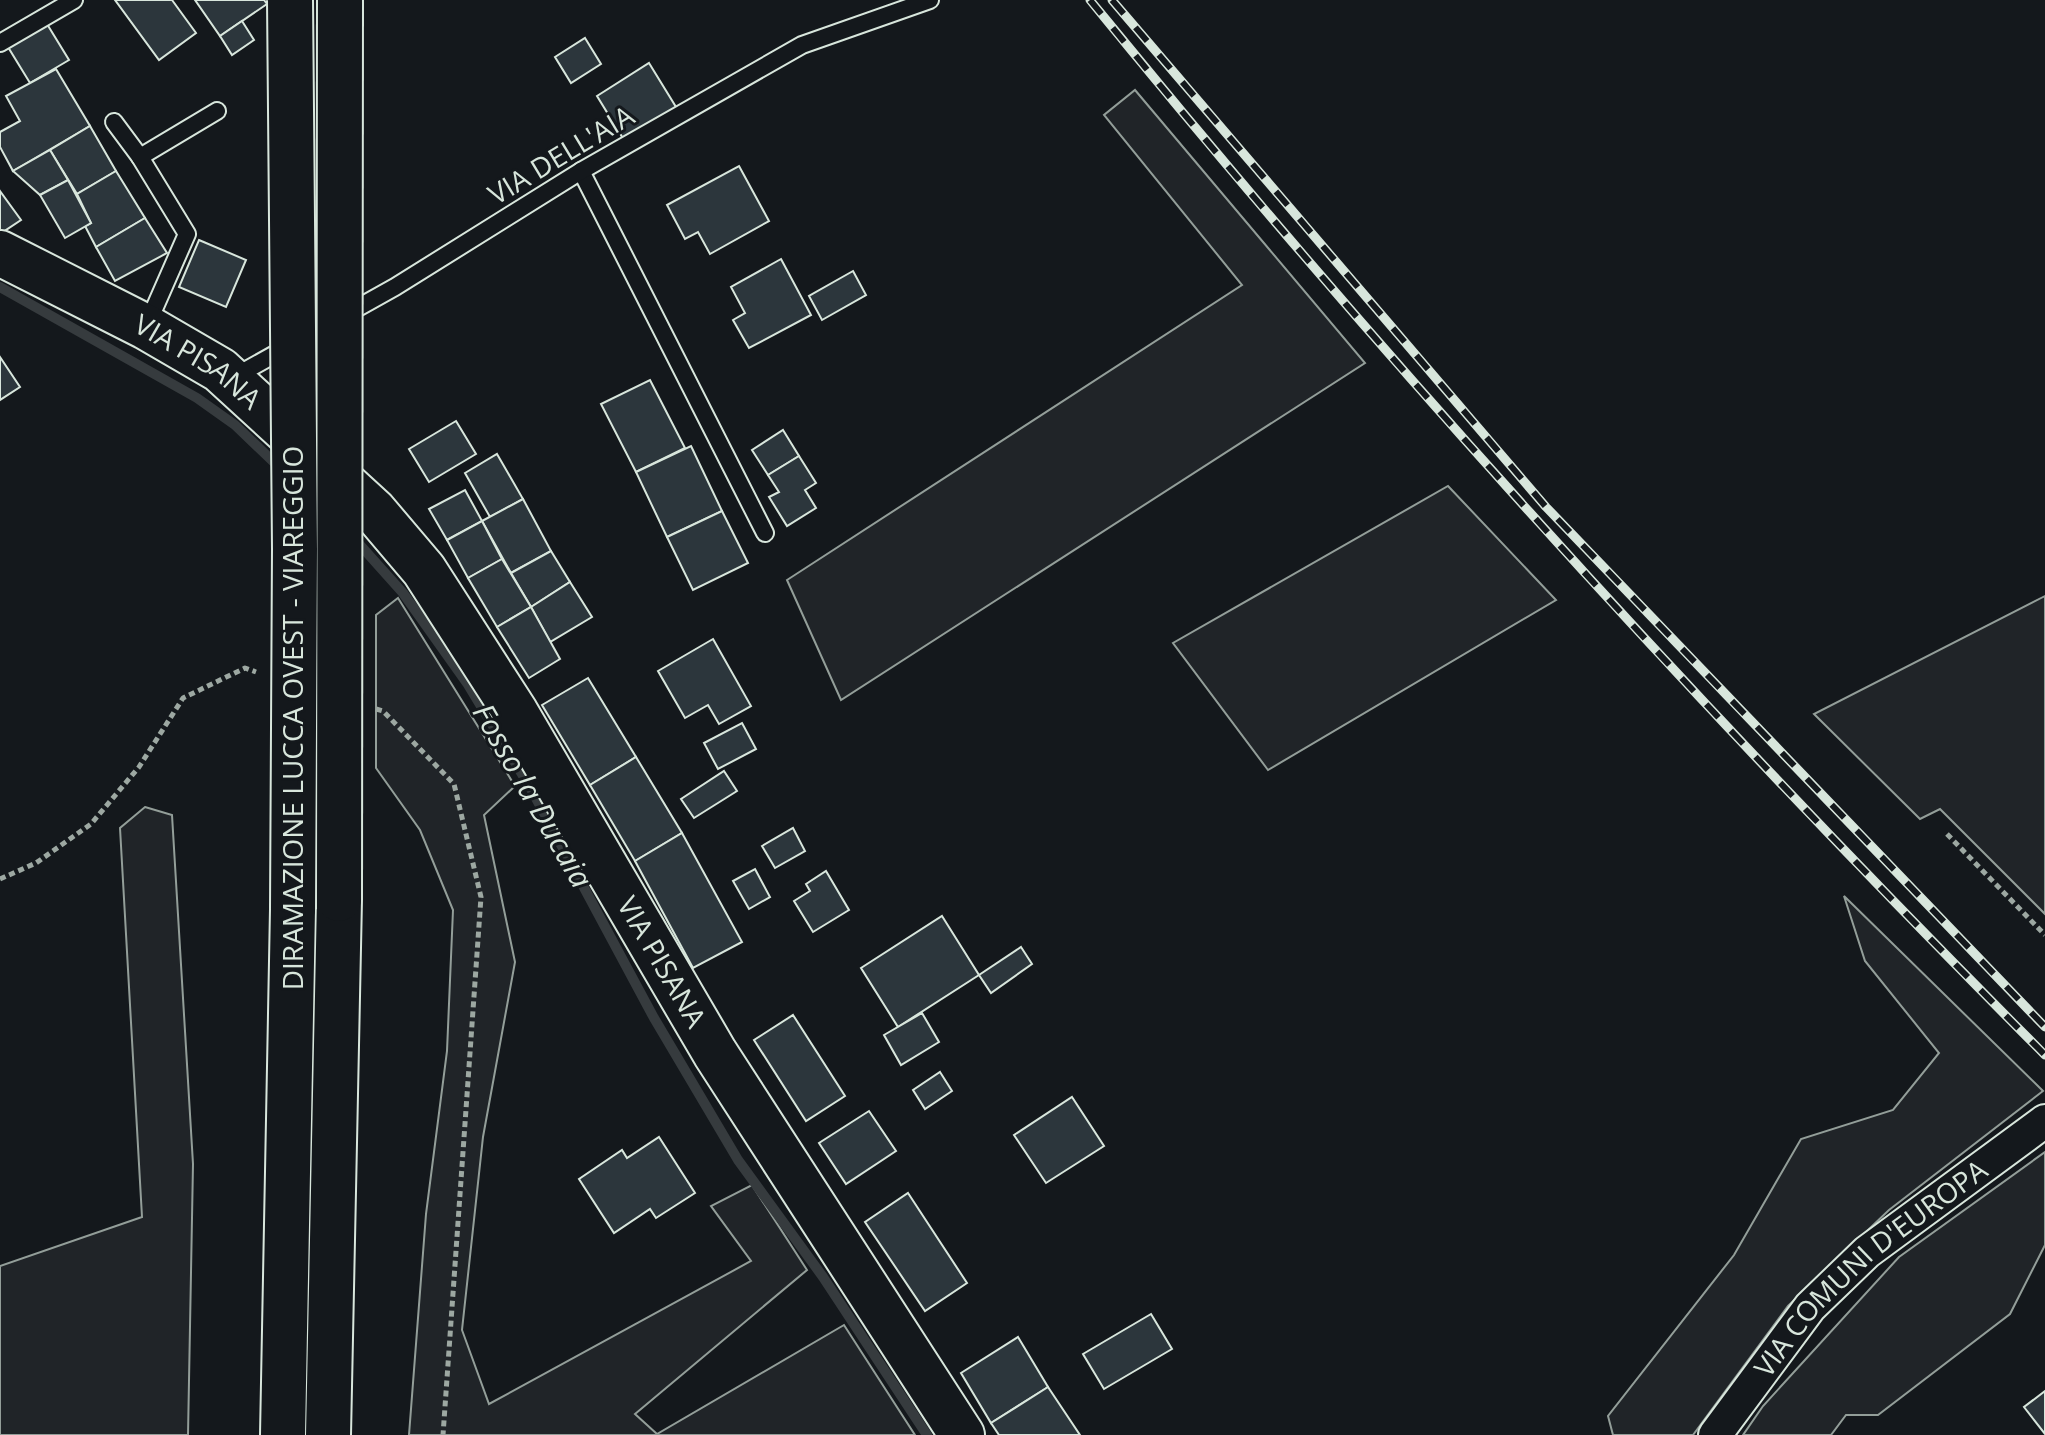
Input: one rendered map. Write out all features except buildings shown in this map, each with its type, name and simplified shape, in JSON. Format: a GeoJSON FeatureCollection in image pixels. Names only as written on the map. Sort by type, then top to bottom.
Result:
{"type":"FeatureCollection","features":[{"type":"Feature","properties":{"kind":"main road","name":"DIRAMAZIONE LUCCA OVEST - VIAREGGIO"},"geometry":{"type":"LineString","coordinates":[[283,1435],[293,909],[295,534],[290,0]]}},
{"type":"Feature","properties":{"kind":"main road","name":"DIRAMAZIONE LUCCA OVEST - VIAREGGIO"},"geometry":{"type":"LineString","coordinates":[[328,1435],[339,899],[340,0]]}},
{"type":"Feature","properties":{"kind":"main road","name":"VIA PISANA"},"geometry":{"type":"LineString","coordinates":[[0,253],[146,327],[231,379],[374,511],[424,570],[516,713],[715,1053],[962,1435]]}},
{"type":"Feature","properties":{"kind":"street","name":"VIA COMUNI D'EUROPA"},"geometry":{"type":"LineString","coordinates":[[1715,1435],[1810,1307],[1867,1252],[2045,1121]]}},
{"type":"Feature","properties":{"kind":"lane"},"geometry":{"type":"LineString","coordinates":[[0,43],[74,0]]}},
{"type":"Feature","properties":{"kind":"lane","name":"VIA DELL'AIA"},"geometry":{"type":"LineString","coordinates":[[231,379],[395,287],[581,171],[802,45],[930,0]]}},
{"type":"Feature","properties":{"kind":"lane"},"geometry":{"type":"LineString","coordinates":[[140,157],[217,111]]}},
{"type":"Feature","properties":{"kind":"lane"},"geometry":{"type":"LineString","coordinates":[[114,122],[140,157],[187,234],[146,327]]}},
{"type":"Feature","properties":{"kind":"lane"},"geometry":{"type":"LineString","coordinates":[[581,171],[765,533]]}},
{"type":"Feature","properties":{"kind":"path"},"geometry":{"type":"LineString","coordinates":[[1947,834],[2045,935]]}},
{"type":"Feature","properties":{"kind":"shaded area"},"geometry":{"type":"Polygon","coordinates":[[[1135,90],[1365,363],[841,700],[787,580],[1242,285],[1104,115],[1135,90]]]}},
{"type":"Feature","properties":{"kind":"shaded area"},"geometry":{"type":"Polygon","coordinates":[[[1448,486],[1556,600],[1268,770],[1173,643],[1448,486]]]}},
{"type":"Feature","properties":{"kind":"shaded area"},"geometry":{"type":"Polygon","coordinates":[[[2045,596],[2045,914],[1940,809],[1920,819],[1814,714],[2045,596]]]}},
{"type":"Feature","properties":{"kind":"shaded area"},"geometry":{"type":"Polygon","coordinates":[[[398,598],[515,786],[484,815],[515,962],[483,1137],[462,1330],[489,1404],[751,1261],[711,1206],[752,1185],[807,1270],[635,1414],[657,1434],[844,1325],[915,1435],[409,1435],[426,1214],[447,1051],[453,910],[420,830],[376,768],[376,615],[398,598]]]}},
{"type":"Feature","properties":{"kind":"shaded area"},"geometry":{"type":"Polygon","coordinates":[[[145,807],[172,815],[193,1164],[188,1435],[0,1435],[0,1266],[142,1217],[120,828],[145,807]]]}},
{"type":"Feature","properties":{"kind":"shaded area"},"geometry":{"type":"Polygon","coordinates":[[[1844,896],[2043,1091],[1889,1210],[1788,1306],[1693,1435],[1613,1435],[1608,1416],[1734,1255],[1801,1139],[1893,1110],[1939,1053],[1865,961],[1844,896]]]}},
{"type":"Feature","properties":{"kind":"shaded area"},"geometry":{"type":"Polygon","coordinates":[[[2045,1152],[2045,1245],[2010,1314],[1878,1415],[1846,1415],[1831,1435],[1743,1435],[1763,1406],[1899,1257],[2045,1152]]]}},
{"type":"Feature","properties":{"kind":"waterway","name":"Fosso la Ducaia"},"geometry":{"type":"LineString","coordinates":[[0,287],[197,398],[235,425],[282,470]]}},
{"type":"Feature","properties":{"kind":"waterway","name":"Fosso la Ducaia"},"geometry":{"type":"LineString","coordinates":[[352,536],[403,593],[467,683],[531,789],[654,1018],[738,1160],[823,1277],[927,1435]]}},
{"type":"Feature","properties":{"kind":"railway"},"geometry":{"type":"LineString","coordinates":[[1090,0],[1319,273],[1554,540],[1797,800],[2045,1055]]}},
{"type":"Feature","properties":{"kind":"railway"},"geometry":{"type":"LineString","coordinates":[[1112,0],[1546,507],[2045,1027]]}}]}
